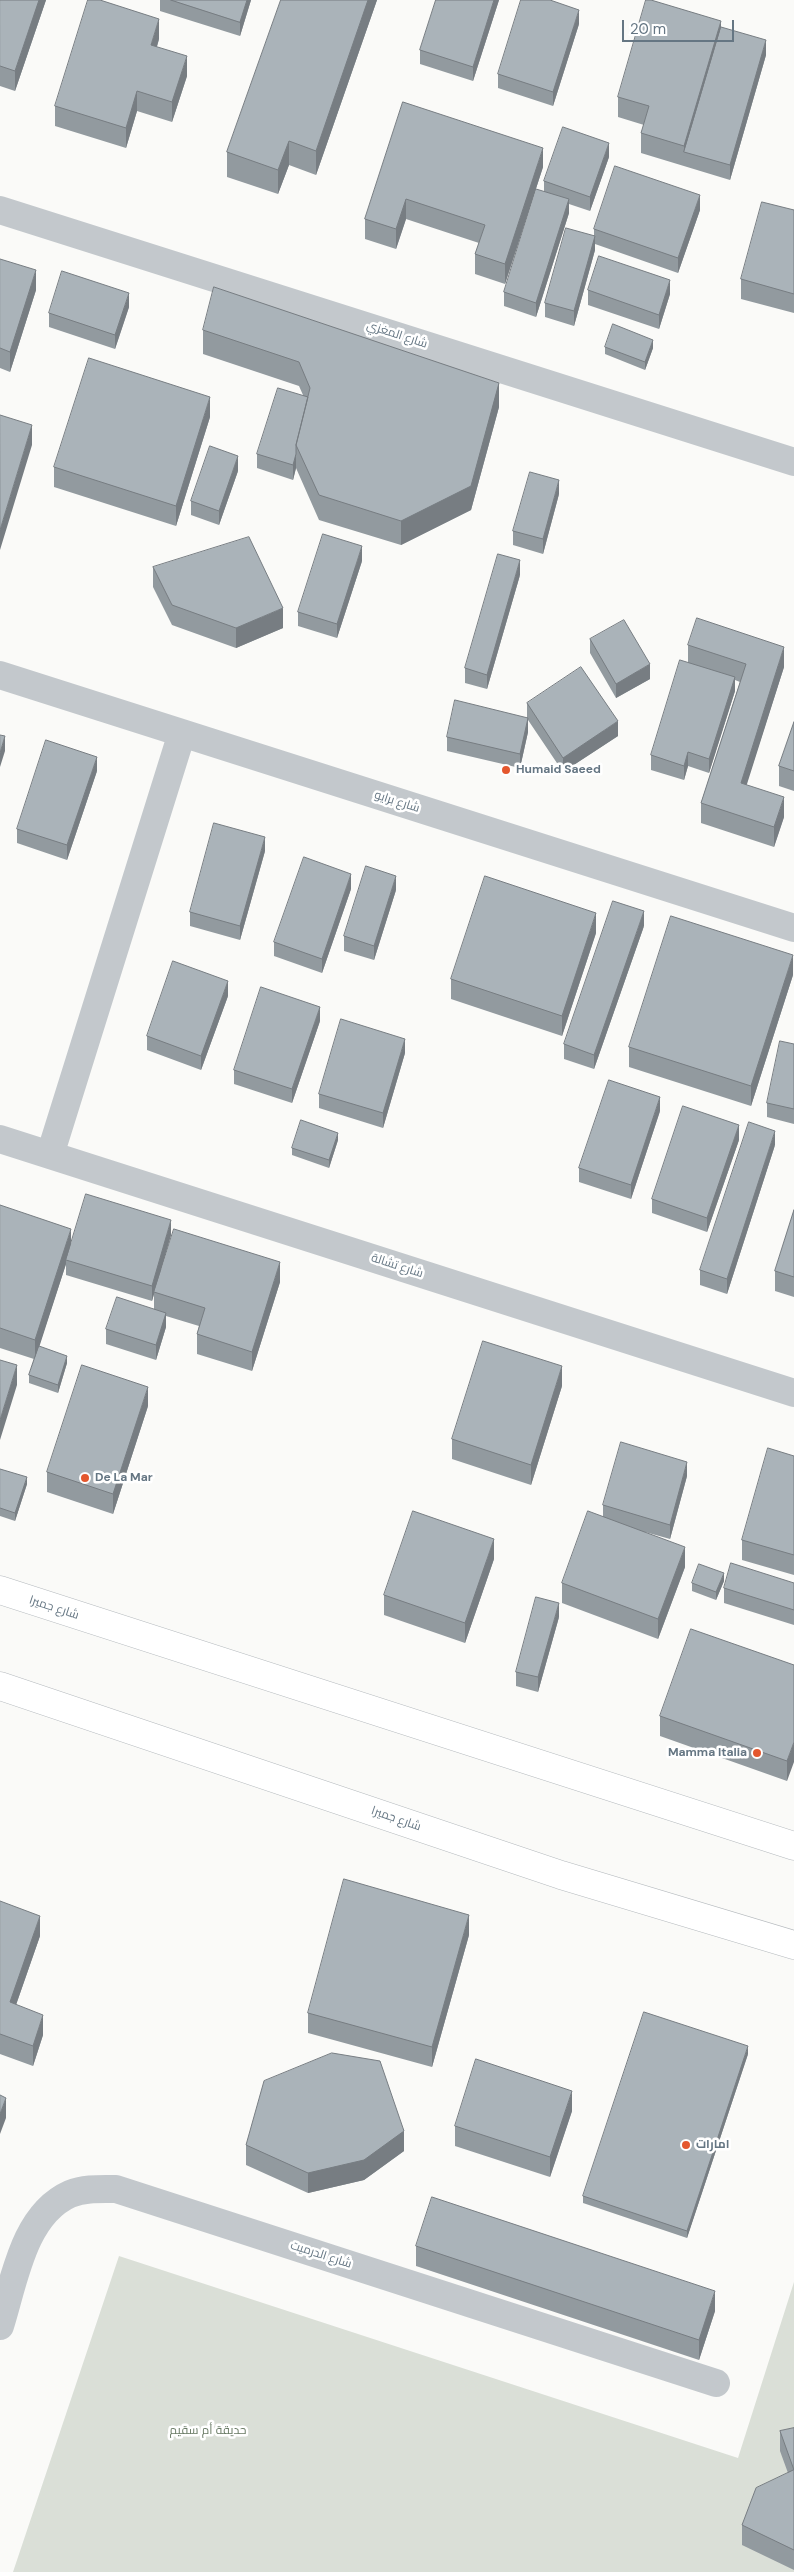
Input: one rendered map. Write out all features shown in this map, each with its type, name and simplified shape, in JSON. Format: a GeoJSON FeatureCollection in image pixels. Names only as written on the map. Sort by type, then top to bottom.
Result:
{"type":"FeatureCollection","features":[{"type":"Feature","properties":{"kind":"main road","name":"شارع جميرا"},"geometry":{"type":"LineString","coordinates":[[0,1590],[794,1846]]}},
{"type":"Feature","properties":{"kind":"main road","name":"شارع جميرا"},"geometry":{"type":"LineString","coordinates":[[0,1686],[561,1875],[794,1944]]}},
{"type":"Feature","properties":{"kind":"street","name":"شارع المغزي"},"geometry":{"type":"LineString","coordinates":[[0,210],[794,462]]}},
{"type":"Feature","properties":{"kind":"street","name":"شارع برايو"},"geometry":{"type":"LineString","coordinates":[[0,675],[794,928]]}},
{"type":"Feature","properties":{"kind":"street"},"geometry":{"type":"LineString","coordinates":[[50,1155],[182,733]]}},
{"type":"Feature","properties":{"kind":"street","name":"شارع تشالة"},"geometry":{"type":"LineString","coordinates":[[0,1139],[794,1393]]}},
{"type":"Feature","properties":{"kind":"street","name":"شارع الدرميت"},"geometry":{"type":"LineString","coordinates":[[0,2326],[25,2249],[36,2224],[51,2207],[70,2194],[93,2188],[116,2189],[716,2383]]}},
{"type":"Feature","properties":{"kind":"green space","name":"حديقة أم سقيم"},"geometry":{"type":"Polygon","coordinates":[[[119,2256],[738,2458],[794,2282],[794,2572],[13,2572],[119,2256]]]}},
{"type":"Feature","properties":{"kind":"building"},"geometry":{"type":"Polygon","coordinates":[[[0,0],[39,0],[15,71],[0,66],[0,0]]]}},
{"type":"Feature","properties":{"kind":"building"},"geometry":{"type":"Polygon","coordinates":[[[88,0],[100,0],[159,19],[151,45],[187,56],[172,102],[137,91],[126,128],[55,106],[88,0]]]}},
{"type":"Feature","properties":{"kind":"building"},"geometry":{"type":"Polygon","coordinates":[[[171,0],[247,0],[240,22],[171,0]]]}},
{"type":"Feature","properties":{"kind":"building"},"geometry":{"type":"Polygon","coordinates":[[[281,0],[368,0],[316,151],[289,141],[278,170],[227,152],[281,0]]]}},
{"type":"Feature","properties":{"kind":"building"},"geometry":{"type":"Polygon","coordinates":[[[436,0],[494,0],[473,67],[420,50],[436,0]]]}},
{"type":"Feature","properties":{"kind":"building"},"geometry":{"type":"Polygon","coordinates":[[[521,0],[550,0],[579,10],[553,92],[498,74],[521,0]]]}},
{"type":"Feature","properties":{"kind":"building"},"geometry":{"type":"Polygon","coordinates":[[[646,0],[721,21],[684,146],[641,133],[649,106],[618,97],[646,0]]]}},
{"type":"Feature","properties":{"kind":"building"},"geometry":{"type":"Polygon","coordinates":[[[721,27],[766,40],[730,165],[684,152],[721,27]]]}},
{"type":"Feature","properties":{"kind":"building"},"geometry":{"type":"Polygon","coordinates":[[[403,102],[543,148],[505,264],[475,254],[485,225],[406,199],[396,229],[365,219],[403,102]]]}},
{"type":"Feature","properties":{"kind":"building"},"geometry":{"type":"Polygon","coordinates":[[[563,127],[609,143],[590,197],[544,181],[563,127]]]}},
{"type":"Feature","properties":{"kind":"building"},"geometry":{"type":"Polygon","coordinates":[[[615,166],[700,195],[678,258],[594,229],[615,166]]]}},
{"type":"Feature","properties":{"kind":"building"},"geometry":{"type":"Polygon","coordinates":[[[536,189],[569,199],[536,303],[504,292],[536,189]]]}},
{"type":"Feature","properties":{"kind":"building"},"geometry":{"type":"Polygon","coordinates":[[[762,202],[794,210],[794,294],[741,279],[762,202]]]}},
{"type":"Feature","properties":{"kind":"building"},"geometry":{"type":"Polygon","coordinates":[[[566,228],[595,236],[574,311],[545,303],[566,228]]]}},
{"type":"Feature","properties":{"kind":"building"},"geometry":{"type":"Polygon","coordinates":[[[599,256],[670,280],[659,315],[588,290],[599,256]]]}},
{"type":"Feature","properties":{"kind":"building"},"geometry":{"type":"Polygon","coordinates":[[[0,259],[36,270],[10,352],[0,348],[0,259]]]}},
{"type":"Feature","properties":{"kind":"building"},"geometry":{"type":"Polygon","coordinates":[[[62,271],[129,293],[115,335],[49,313],[62,271]]]}},
{"type":"Feature","properties":{"kind":"building"},"geometry":{"type":"Polygon","coordinates":[[[214,287],[499,383],[471,486],[401,521],[319,495],[296,445],[310,388],[299,362],[203,330],[214,287]]]}},
{"type":"Feature","properties":{"kind":"building"},"geometry":{"type":"Polygon","coordinates":[[[613,324],[653,340],[645,362],[605,347],[613,324]]]}},
{"type":"Feature","properties":{"kind":"building"},"geometry":{"type":"Polygon","coordinates":[[[89,358],[210,397],[176,506],[54,467],[89,358]]]}},
{"type":"Feature","properties":{"kind":"building"},"geometry":{"type":"Polygon","coordinates":[[[278,388],[308,397],[293,465],[257,454],[278,388]]]}},
{"type":"Feature","properties":{"kind":"building"},"geometry":{"type":"Polygon","coordinates":[[[0,415],[32,425],[0,530],[0,415]]]}},
{"type":"Feature","properties":{"kind":"building"},"geometry":{"type":"Polygon","coordinates":[[[210,446],[238,456],[219,511],[191,501],[210,446]]]}},
{"type":"Feature","properties":{"kind":"building"},"geometry":{"type":"Polygon","coordinates":[[[530,472],[559,480],[543,539],[513,531],[530,472]]]}},
{"type":"Feature","properties":{"kind":"building"},"geometry":{"type":"Polygon","coordinates":[[[323,534],[362,546],[337,624],[298,612],[323,534]]]}},
{"type":"Feature","properties":{"kind":"building"},"geometry":{"type":"Polygon","coordinates":[[[249,537],[283,608],[236,628],[172,605],[153,567],[249,537]]]}},
{"type":"Feature","properties":{"kind":"building"},"geometry":{"type":"Polygon","coordinates":[[[498,554],[520,560],[487,675],[465,668],[498,554]]]}},
{"type":"Feature","properties":{"kind":"building"},"geometry":{"type":"Polygon","coordinates":[[[697,618],[784,647],[741,783],[784,797],[774,827],[701,803],[746,664],[688,645],[697,618]]]}},
{"type":"Feature","properties":{"kind":"building"},"geometry":{"type":"Polygon","coordinates":[[[624,620],[650,664],[616,684],[590,639],[624,620]]]}},
{"type":"Feature","properties":{"kind":"building"},"geometry":{"type":"Polygon","coordinates":[[[680,660],[735,677],[709,759],[688,752],[684,766],[651,755],[680,660]]]}},
{"type":"Feature","properties":{"kind":"building"},"geometry":{"type":"Polygon","coordinates":[[[581,667],[618,721],[563,758],[527,703],[581,667]]]}},
{"type":"Feature","properties":{"kind":"building"},"geometry":{"type":"Polygon","coordinates":[[[455,700],[528,718],[520,754],[447,737],[455,700]]]}},
{"type":"Feature","properties":{"kind":"building"},"geometry":{"type":"Polygon","coordinates":[[[794,722],[794,771],[779,766],[794,722]]]}},
{"type":"Feature","properties":{"kind":"building"},"geometry":{"type":"Polygon","coordinates":[[[0,735],[5,736],[0,753],[0,735]]]}},
{"type":"Feature","properties":{"kind":"building"},"geometry":{"type":"Polygon","coordinates":[[[46,740],[97,757],[67,845],[17,829],[46,740]]]}},
{"type":"Feature","properties":{"kind":"building"},"geometry":{"type":"Polygon","coordinates":[[[214,823],[265,837],[240,926],[190,912],[214,823]]]}},
{"type":"Feature","properties":{"kind":"building"},"geometry":{"type":"Polygon","coordinates":[[[304,857],[351,874],[322,959],[274,942],[304,857]]]}},
{"type":"Feature","properties":{"kind":"building"},"geometry":{"type":"Polygon","coordinates":[[[366,866],[396,876],[374,946],[344,936],[366,866]]]}},
{"type":"Feature","properties":{"kind":"building"},"geometry":{"type":"Polygon","coordinates":[[[485,876],[596,913],[562,1016],[451,979],[485,876]]]}},
{"type":"Feature","properties":{"kind":"building"},"geometry":{"type":"Polygon","coordinates":[[[613,901],[644,911],[594,1055],[564,1044],[613,901]]]}},
{"type":"Feature","properties":{"kind":"building"},"geometry":{"type":"Polygon","coordinates":[[[671,916],[793,955],[751,1086],[629,1047],[671,916]]]}},
{"type":"Feature","properties":{"kind":"building"},"geometry":{"type":"Polygon","coordinates":[[[173,961],[228,981],[201,1056],[147,1036],[173,961]]]}},
{"type":"Feature","properties":{"kind":"building"},"geometry":{"type":"Polygon","coordinates":[[[261,987],[320,1007],[292,1089],[234,1070],[261,987]]]}},
{"type":"Feature","properties":{"kind":"building"},"geometry":{"type":"Polygon","coordinates":[[[341,1019],[405,1039],[383,1113],[319,1094],[341,1019]]]}},
{"type":"Feature","properties":{"kind":"building"},"geometry":{"type":"Polygon","coordinates":[[[780,1041],[794,1044],[794,1109],[767,1103],[780,1041]]]}},
{"type":"Feature","properties":{"kind":"building"},"geometry":{"type":"Polygon","coordinates":[[[609,1080],[660,1097],[631,1185],[579,1168],[609,1080]]]}},
{"type":"Feature","properties":{"kind":"building"},"geometry":{"type":"Polygon","coordinates":[[[683,1106],[739,1125],[707,1218],[652,1199],[683,1106]]]}},
{"type":"Feature","properties":{"kind":"building"},"geometry":{"type":"Polygon","coordinates":[[[301,1120],[338,1133],[329,1160],[292,1148],[301,1120]]]}},
{"type":"Feature","properties":{"kind":"building"},"geometry":{"type":"Polygon","coordinates":[[[749,1122],[775,1131],[727,1279],[700,1270],[749,1122]]]}},
{"type":"Feature","properties":{"kind":"building"},"geometry":{"type":"Polygon","coordinates":[[[86,1194],[171,1220],[152,1286],[66,1260],[86,1194]]]}},
{"type":"Feature","properties":{"kind":"building"},"geometry":{"type":"Polygon","coordinates":[[[0,1205],[71,1229],[35,1340],[0,1328],[0,1205]]]}},
{"type":"Feature","properties":{"kind":"building"},"geometry":{"type":"Polygon","coordinates":[[[794,1210],[794,1277],[775,1271],[794,1210]]]}},
{"type":"Feature","properties":{"kind":"building"},"geometry":{"type":"Polygon","coordinates":[[[174,1229],[280,1262],[252,1352],[197,1334],[205,1308],[154,1292],[174,1229]]]}},
{"type":"Feature","properties":{"kind":"building"},"geometry":{"type":"Polygon","coordinates":[[[117,1297],[166,1313],[156,1345],[106,1329],[117,1297]]]}},
{"type":"Feature","properties":{"kind":"building"},"geometry":{"type":"Polygon","coordinates":[[[483,1341],[562,1366],[531,1465],[452,1439],[483,1341]]]}},
{"type":"Feature","properties":{"kind":"building"},"geometry":{"type":"Polygon","coordinates":[[[39,1346],[67,1356],[58,1385],[29,1375],[39,1346]]]}},
{"type":"Feature","properties":{"kind":"building"},"geometry":{"type":"Polygon","coordinates":[[[0,1360],[17,1365],[0,1420],[0,1360]]]}},
{"type":"Feature","properties":{"kind":"building"},"geometry":{"type":"Polygon","coordinates":[[[82,1365],[148,1387],[113,1494],[47,1472],[82,1365]]]}},
{"type":"Feature","properties":{"kind":"building"},"geometry":{"type":"Polygon","coordinates":[[[621,1442],[687,1462],[670,1525],[603,1505],[621,1442]]]}},
{"type":"Feature","properties":{"kind":"building"},"geometry":{"type":"Polygon","coordinates":[[[768,1448],[794,1456],[794,1555],[742,1540],[768,1448]]]}},
{"type":"Feature","properties":{"kind":"building"},"geometry":{"type":"Polygon","coordinates":[[[0,1469],[27,1477],[15,1513],[0,1508],[0,1469]]]}},
{"type":"Feature","properties":{"kind":"building"},"geometry":{"type":"Polygon","coordinates":[[[413,1511],[494,1539],[465,1623],[384,1595],[413,1511]]]}},
{"type":"Feature","properties":{"kind":"building"},"geometry":{"type":"Polygon","coordinates":[[[588,1511],[685,1547],[658,1619],[562,1583],[588,1511]]]}},
{"type":"Feature","properties":{"kind":"building"},"geometry":{"type":"Polygon","coordinates":[[[731,1563],[794,1583],[794,1610],[724,1588],[731,1563]]]}},
{"type":"Feature","properties":{"kind":"building"},"geometry":{"type":"Polygon","coordinates":[[[699,1564],[724,1573],[716,1592],[692,1583],[699,1564]]]}},
{"type":"Feature","properties":{"kind":"building"},"geometry":{"type":"Polygon","coordinates":[[[536,1597],[559,1603],[538,1677],[516,1672],[536,1597]]]}},
{"type":"Feature","properties":{"kind":"building"},"geometry":{"type":"Polygon","coordinates":[[[691,1629],[794,1665],[794,1742],[787,1761],[660,1716],[691,1629]]]}},
{"type":"Feature","properties":{"kind":"building"},"geometry":{"type":"Polygon","coordinates":[[[344,1879],[469,1915],[432,2047],[308,2013],[344,1879]]]}},
{"type":"Feature","properties":{"kind":"building"},"geometry":{"type":"Polygon","coordinates":[[[0,1901],[40,1916],[10,2002],[43,2015],[33,2046],[0,2034],[0,1901]]]}},
{"type":"Feature","properties":{"kind":"building"},"geometry":{"type":"Polygon","coordinates":[[[644,2012],[748,2046],[687,2231],[583,2196],[644,2012]]]}},
{"type":"Feature","properties":{"kind":"building"},"geometry":{"type":"Polygon","coordinates":[[[332,2053],[380,2061],[404,2131],[364,2160],[308,2173],[246,2145],[264,2081],[332,2053]]]}},
{"type":"Feature","properties":{"kind":"building"},"geometry":{"type":"Polygon","coordinates":[[[476,2059],[572,2091],[550,2157],[455,2126],[476,2059]]]}},
{"type":"Feature","properties":{"kind":"building"},"geometry":{"type":"Polygon","coordinates":[[[0,2095],[6,2098],[0,2114],[0,2095]]]}},
{"type":"Feature","properties":{"kind":"building"},"geometry":{"type":"Polygon","coordinates":[[[432,2197],[715,2291],[699,2340],[416,2246],[432,2197]]]}},
{"type":"Feature","properties":{"kind":"building"},"geometry":{"type":"Polygon","coordinates":[[[794,2428],[794,2470],[780,2431],[794,2428]]]}},
{"type":"Feature","properties":{"kind":"building"},"geometry":{"type":"Polygon","coordinates":[[[794,2470],[794,2550],[742,2525],[756,2488],[794,2470]]]}},
{"type":"Feature","properties":{"kind":"place","name":"Humaid Saeed"},"geometry":{"type":"Point","coordinates":[506,770]}},
{"type":"Feature","properties":{"kind":"place","name":"De La Mar"},"geometry":{"type":"Point","coordinates":[85,1478]}},
{"type":"Feature","properties":{"kind":"place","name":"Mamma Italia"},"geometry":{"type":"Point","coordinates":[757,1753]}},
{"type":"Feature","properties":{"kind":"place","name":"امارات"},"geometry":{"type":"Point","coordinates":[686,2145]}}]}
